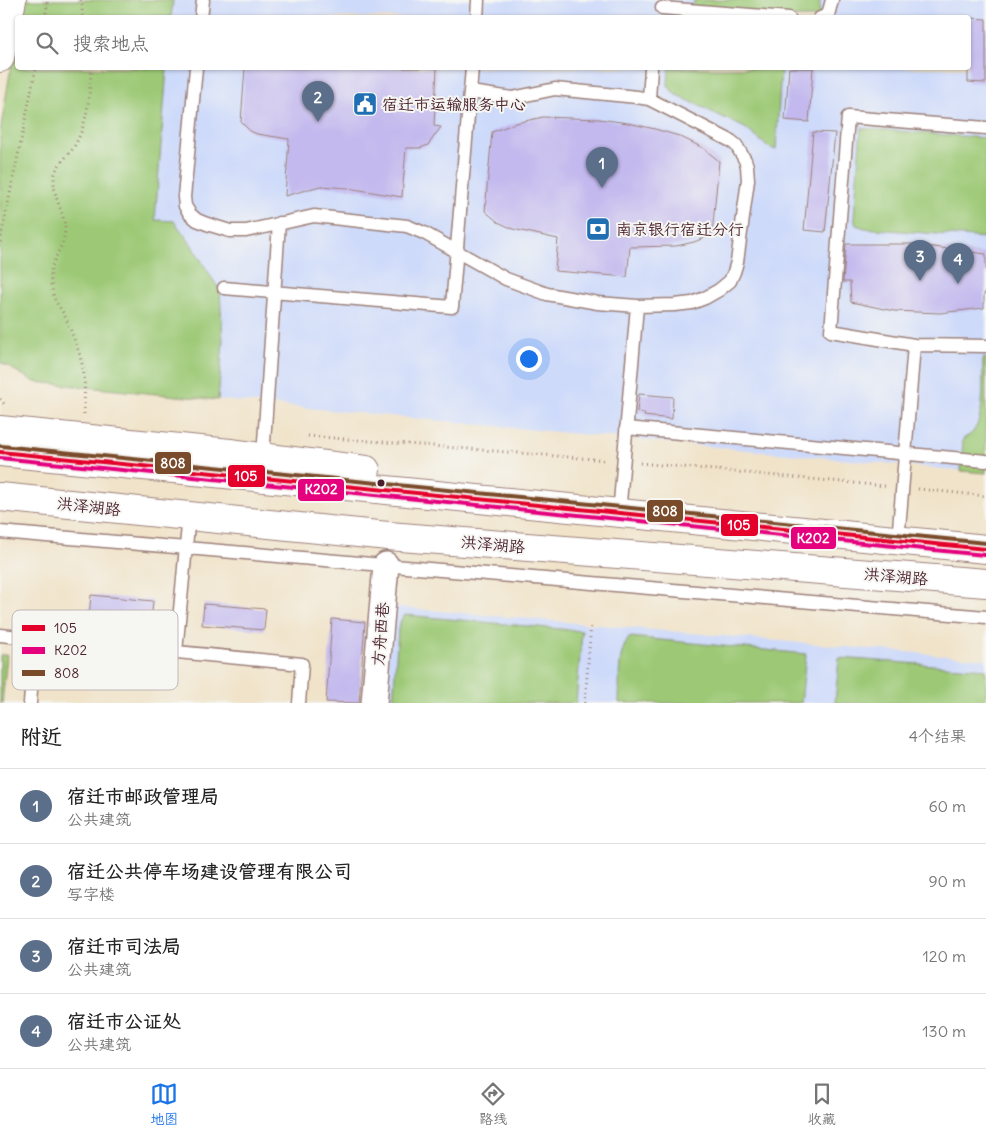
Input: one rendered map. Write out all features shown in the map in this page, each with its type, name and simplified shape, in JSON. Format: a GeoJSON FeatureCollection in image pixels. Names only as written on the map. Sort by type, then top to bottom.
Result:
{"type":"FeatureCollection","features":[{"type":"Feature","properties":{"kind":"main road"},"geometry":{"type":"LineString","coordinates":[[0,58],[12,0]]}},
{"type":"Feature","properties":{"kind":"main road"},"geometry":{"type":"LineString","coordinates":[[20,15],[25,0]]}},
{"type":"Feature","properties":{"kind":"main road"},"geometry":{"type":"LineString","coordinates":[[0,74],[15,30]]}},
{"type":"Feature","properties":{"kind":"main road"},"geometry":{"type":"LineString","coordinates":[[3,418],[263,457],[378,472],[619,514]]}},
{"type":"Feature","properties":{"kind":"main road"},"geometry":{"type":"LineString","coordinates":[[0,452],[986,549]]}},
{"type":"Feature","properties":{"kind":"main road","name":"洪泽湖路"},"geometry":{"type":"LineString","coordinates":[[0,497],[388,536],[986,584]]}},
{"type":"Feature","properties":{"kind":"main road"},"geometry":{"type":"LineString","coordinates":[[0,508],[188,515]]}},
{"type":"Feature","properties":{"kind":"street","name":"方舟西巷"},"geometry":{"type":"LineString","coordinates":[[374,703],[386,565]]}},
{"type":"Feature","properties":{"kind":"lane"},"geometry":{"type":"LineString","coordinates":[[201,15],[203,0]]}},
{"type":"Feature","properties":{"kind":"lane"},"geometry":{"type":"LineString","coordinates":[[477,15],[478,0]]}},
{"type":"Feature","properties":{"kind":"lane"},"geometry":{"type":"LineString","coordinates":[[828,15],[832,0]]}},
{"type":"Feature","properties":{"kind":"lane"},"geometry":{"type":"LineString","coordinates":[[662,8],[751,15]]}},
{"type":"Feature","properties":{"kind":"lane"},"geometry":{"type":"LineString","coordinates":[[196,70],[184,197],[185,206],[190,214],[206,224],[230,231],[246,231],[314,216],[407,226],[424,233],[506,279],[547,294],[598,303],[637,306],[692,303],[719,290],[730,281],[737,262],[748,180],[745,160],[731,140],[649,99],[556,89],[512,98],[470,92]]}},
{"type":"Feature","properties":{"kind":"lane"},"geometry":{"type":"LineString","coordinates":[[224,288],[452,307],[472,70]]}},
{"type":"Feature","properties":{"kind":"lane"},"geometry":{"type":"LineString","coordinates":[[649,99],[651,70]]}},
{"type":"Feature","properties":{"kind":"lane"},"geometry":{"type":"LineString","coordinates":[[986,128],[848,117],[831,331],[914,345],[986,346]]}},
{"type":"Feature","properties":{"kind":"lane"},"geometry":{"type":"LineString","coordinates":[[263,457],[279,223]]}},
{"type":"Feature","properties":{"kind":"lane"},"geometry":{"type":"LineString","coordinates":[[619,514],[637,306]]}},
{"type":"Feature","properties":{"kind":"lane"},"geometry":{"type":"LineString","coordinates":[[898,541],[914,345]]}},
{"type":"Feature","properties":{"kind":"lane"},"geometry":{"type":"LineString","coordinates":[[626,428],[986,461]]}},
{"type":"Feature","properties":{"kind":"lane"},"geometry":{"type":"LineString","coordinates":[[178,631],[188,515]]}},
{"type":"Feature","properties":{"kind":"lane"},"geometry":{"type":"LineString","coordinates":[[0,532],[986,617]]}},
{"type":"Feature","properties":{"kind":"lane"},"geometry":{"type":"LineString","coordinates":[[178,652],[302,664],[299,703]]}},
{"type":"Feature","properties":{"kind":"lane"},"geometry":{"type":"LineString","coordinates":[[30,703],[31,690]]}},
{"type":"Feature","properties":{"kind":"path"},"geometry":{"type":"LineString","coordinates":[[46,15],[48,0]]}},
{"type":"Feature","properties":{"kind":"path"},"geometry":{"type":"LineString","coordinates":[[81,0],[83,15]]}},
{"type":"Feature","properties":{"kind":"path"},"geometry":{"type":"LineString","coordinates":[[0,242],[36,70]]}},
{"type":"Feature","properties":{"kind":"path"},"geometry":{"type":"LineString","coordinates":[[84,417],[84,374],[66,317],[54,297],[51,283],[52,266],[63,243],[65,228],[54,194],[54,178],[59,164],[74,147],[83,128],[90,93],[91,70]]}},
{"type":"Feature","properties":{"kind":"path"},"geometry":{"type":"LineString","coordinates":[[0,399],[3,418]]}},
{"type":"Feature","properties":{"kind":"path"},"geometry":{"type":"LineString","coordinates":[[304,435],[623,461],[986,496]]}},
{"type":"Feature","properties":{"kind":"path"},"geometry":{"type":"LineString","coordinates":[[585,703],[591,624]]}},
{"type":"Feature","properties":{"kind":"shaded area"},"geometry":{"type":"Polygon","coordinates":[[[22,0],[986,0],[986,473],[35,382],[0,362],[0,133],[17,70],[971,70],[971,15],[20,15],[22,0]]]}},
{"type":"Feature","properties":{"kind":"shaded area"},"geometry":{"type":"Polygon","coordinates":[[[370,605],[986,659],[986,703],[362,703],[370,605]]]}},
{"type":"Feature","properties":{"kind":"green space"},"geometry":{"type":"Polygon","coordinates":[[[22,0],[173,0],[171,15],[20,15],[22,0]]]}},
{"type":"Feature","properties":{"kind":"green space"},"geometry":{"type":"Polygon","coordinates":[[[694,0],[820,0],[819,15],[692,15],[694,0]]]}},
{"type":"Feature","properties":{"kind":"green space"},"geometry":{"type":"Polygon","coordinates":[[[15,42],[15,70],[167,70],[155,220],[174,221],[191,244],[220,291],[223,342],[218,400],[35,382],[0,362],[0,133],[15,42]]]}},
{"type":"Feature","properties":{"kind":"green space"},"geometry":{"type":"Polygon","coordinates":[[[669,70],[781,70],[776,150],[768,147],[745,128],[675,94],[668,86],[669,70]]]}},
{"type":"Feature","properties":{"kind":"green space"},"geometry":{"type":"Polygon","coordinates":[[[861,128],[986,138],[986,238],[865,228],[856,225],[854,218],[861,128]]]}},
{"type":"Feature","properties":{"kind":"green space"},"geometry":{"type":"Polygon","coordinates":[[[983,358],[986,358],[986,473],[961,471],[963,439],[973,432],[982,406],[983,358]]]}},
{"type":"Feature","properties":{"kind":"green space"},"geometry":{"type":"Polygon","coordinates":[[[405,615],[582,631],[576,703],[393,703],[398,629],[405,615]]]}},
{"type":"Feature","properties":{"kind":"green space"},"geometry":{"type":"Polygon","coordinates":[[[630,637],[806,654],[801,703],[619,703],[621,659],[630,637]]]}},
{"type":"Feature","properties":{"kind":"green space"},"geometry":{"type":"Polygon","coordinates":[[[0,655],[7,655],[2,703],[0,703],[0,655]]]}},
{"type":"Feature","properties":{"kind":"green space"},"geometry":{"type":"Polygon","coordinates":[[[839,658],[986,669],[986,703],[835,703],[839,658]]]}},
{"type":"Feature","properties":{"kind":"building"},"geometry":{"type":"Polygon","coordinates":[[[971,18],[986,19],[986,83],[968,82],[968,70],[971,70],[971,18]]]}},
{"type":"Feature","properties":{"kind":"building"},"geometry":{"type":"Polygon","coordinates":[[[245,70],[437,70],[434,126],[441,127],[428,145],[420,148],[406,148],[402,197],[348,188],[320,186],[285,196],[289,139],[257,134],[250,131],[241,122],[245,70]]]}},
{"type":"Feature","properties":{"kind":"building"},"geometry":{"type":"Polygon","coordinates":[[[789,70],[813,70],[809,122],[785,120],[789,70]]]}},
{"type":"Feature","properties":{"kind":"building"},"geometry":{"type":"Polygon","coordinates":[[[543,117],[599,119],[628,123],[679,136],[703,148],[719,161],[712,235],[676,246],[630,247],[627,277],[555,271],[558,239],[513,229],[498,222],[485,211],[492,132],[516,123],[543,117]]]}},
{"type":"Feature","properties":{"kind":"building"},"geometry":{"type":"Polygon","coordinates":[[[813,132],[835,133],[825,232],[804,230],[813,132]]]}},
{"type":"Feature","properties":{"kind":"building"},"geometry":{"type":"Polygon","coordinates":[[[846,244],[911,244],[986,254],[984,308],[940,313],[894,311],[851,302],[850,282],[843,282],[846,244]]]}},
{"type":"Feature","properties":{"kind":"building"},"geometry":{"type":"Polygon","coordinates":[[[639,394],[673,397],[672,419],[644,416],[645,413],[637,412],[639,394]]]}},
{"type":"Feature","properties":{"kind":"building"},"geometry":{"type":"Polygon","coordinates":[[[91,595],[153,601],[152,610],[90,610],[91,595]]]}},
{"type":"Feature","properties":{"kind":"building"},"geometry":{"type":"Polygon","coordinates":[[[204,604],[266,609],[264,630],[202,625],[204,604]]]}},
{"type":"Feature","properties":{"kind":"building"},"geometry":{"type":"Polygon","coordinates":[[[332,619],[365,622],[359,703],[326,702],[332,619]]]}},
{"type":"Feature","properties":{"kind":"transit line","name":"808"},"geometry":{"type":"LineString","coordinates":[[1,446],[986,543]]}},
{"type":"Feature","properties":{"kind":"transit line","name":"105"},"geometry":{"type":"LineString","coordinates":[[0,452],[986,549]]}},
{"type":"Feature","properties":{"kind":"transit line","name":"K202"},"geometry":{"type":"LineString","coordinates":[[0,458],[985,555]]}},
{"type":"Feature","properties":{"kind":"place","name":"宿迁市运输服务中心"},"geometry":{"type":"Point","coordinates":[365,104]}},
{"type":"Feature","properties":{"kind":"place","name":"宿迁公共停车场建设管理有限公司"},"geometry":{"type":"Point","coordinates":[318,122]}},
{"type":"Feature","properties":{"kind":"place","name":"宿迁市邮政管理局"},"geometry":{"type":"Point","coordinates":[602,188]}},
{"type":"Feature","properties":{"kind":"place","name":"南京银行宿迁分行"},"geometry":{"type":"Point","coordinates":[598,229]}},
{"type":"Feature","properties":{"kind":"place","name":"宿迁市司法局"},"geometry":{"type":"Point","coordinates":[920,281]}},
{"type":"Feature","properties":{"kind":"place","name":"宿迁市公证处"},"geometry":{"type":"Point","coordinates":[958,284]}}]}
